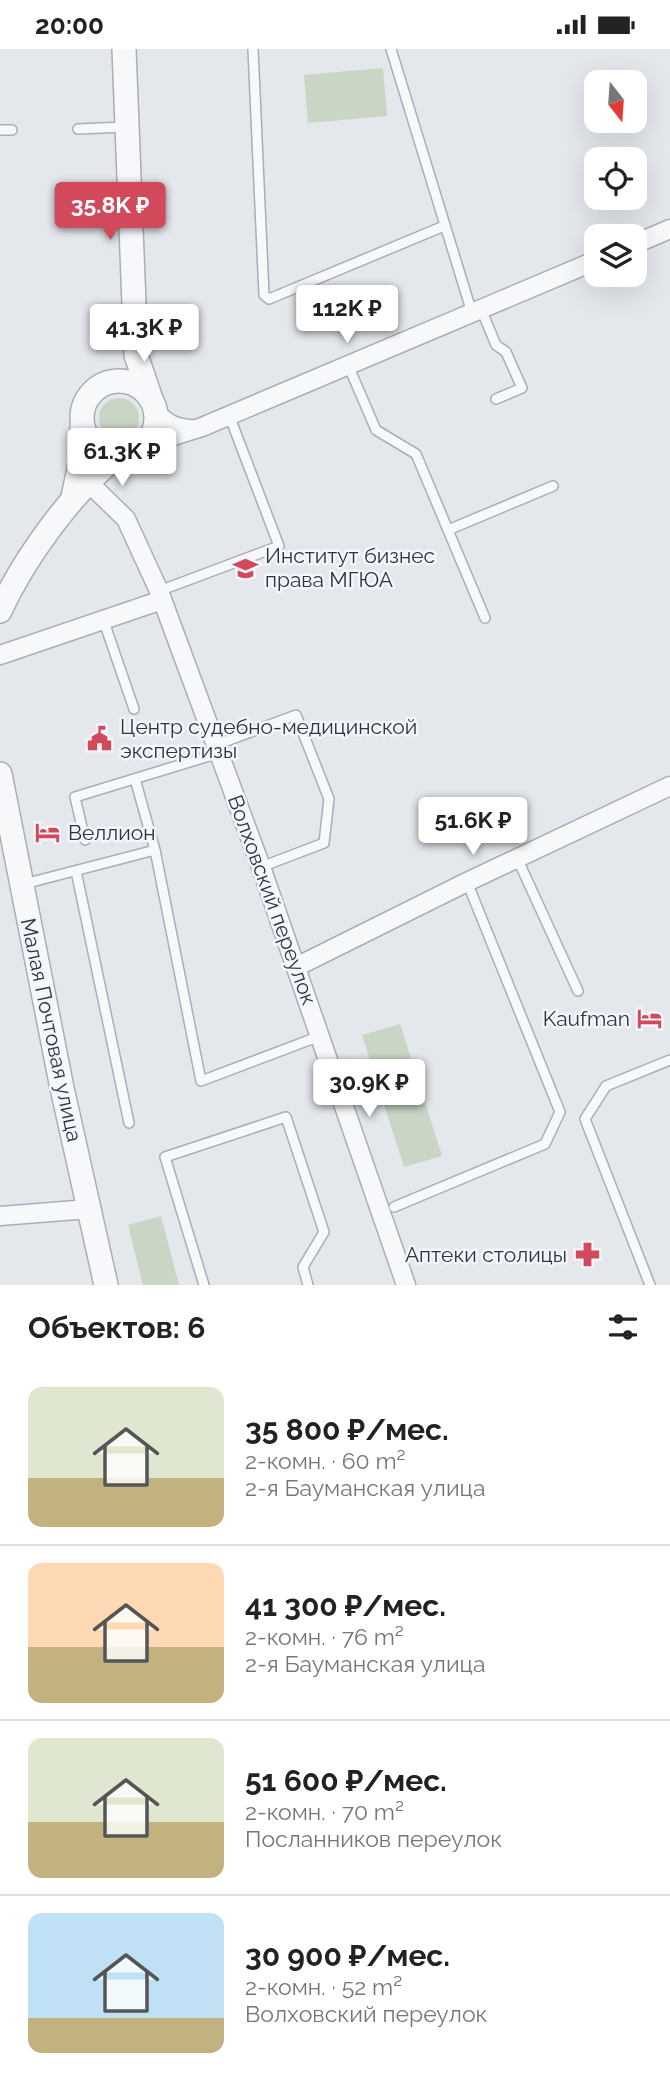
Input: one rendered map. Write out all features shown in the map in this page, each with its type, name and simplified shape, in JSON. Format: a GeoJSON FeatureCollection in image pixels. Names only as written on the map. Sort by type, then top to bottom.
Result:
{"type":"FeatureCollection","features":[{"type":"Feature","properties":{"kind":"street"},"geometry":{"type":"LineString","coordinates":[[124,49],[136,355],[153,405],[155,424],[151,436],[142,446]]}},
{"type":"Feature","properties":{"kind":"street"},"geometry":{"type":"LineString","coordinates":[[647,239],[670,229]]}},
{"type":"Feature","properties":{"kind":"street"},"geometry":{"type":"LineString","coordinates":[[82,424],[86,436],[94,446],[118,455],[131,453],[142,446],[229,415],[584,265]]}},
{"type":"Feature","properties":{"kind":"street"},"geometry":{"type":"LineString","coordinates":[[113,381],[130,366],[136,355]]}},
{"type":"Feature","properties":{"kind":"street"},"geometry":{"type":"LineString","coordinates":[[72,500],[82,455],[82,412],[92,391],[101,384],[124,381],[135,384],[144,390],[165,422],[176,428],[193,429]]}},
{"type":"Feature","properties":{"kind":"street"},"geometry":{"type":"LineString","coordinates":[[0,611],[13,582],[72,500],[118,455]]}},
{"type":"Feature","properties":{"kind":"street","name":"Волховский переулок"},"geometry":{"type":"LineString","coordinates":[[88,482],[126,519],[160,596],[261,867],[406,1285]]}},
{"type":"Feature","properties":{"kind":"street"},"geometry":{"type":"LineString","coordinates":[[0,655],[160,596]]}},
{"type":"Feature","properties":{"kind":"street","name":"Малая Почтовая улица"},"geometry":{"type":"LineString","coordinates":[[0,774],[61,1088],[106,1285]]}},
{"type":"Feature","properties":{"kind":"street"},"geometry":{"type":"LineString","coordinates":[[296,967],[467,881],[670,786]]}},
{"type":"Feature","properties":{"kind":"street"},"geometry":{"type":"LineString","coordinates":[[0,1216],[89,1209]]}},
{"type":"Feature","properties":{"kind":"lane"},"geometry":{"type":"LineString","coordinates":[[253,49],[264,296],[269,299],[444,226]]}},
{"type":"Feature","properties":{"kind":"lane"},"geometry":{"type":"LineString","coordinates":[[391,49],[444,226],[476,311],[496,345],[506,352],[522,388],[496,399]]}},
{"type":"Feature","properties":{"kind":"lane"},"geometry":{"type":"LineString","coordinates":[[78,129],[127,127]]}},
{"type":"Feature","properties":{"kind":"lane"},"geometry":{"type":"LineString","coordinates":[[0,130],[12,130]]}},
{"type":"Feature","properties":{"kind":"lane"},"geometry":{"type":"LineString","coordinates":[[348,365],[376,430],[416,453],[485,618]]}},
{"type":"Feature","properties":{"kind":"lane"},"geometry":{"type":"LineString","coordinates":[[160,596],[279,546],[229,415]]}},
{"type":"Feature","properties":{"kind":"lane"},"geometry":{"type":"LineString","coordinates":[[448,530],[553,486]]}},
{"type":"Feature","properties":{"kind":"lane"},"geometry":{"type":"LineString","coordinates":[[103,619],[134,709]]}},
{"type":"Feature","properties":{"kind":"lane"},"geometry":{"type":"LineString","coordinates":[[85,840],[75,796],[135,779],[218,749],[296,715],[329,799],[324,843],[261,867]]}},
{"type":"Feature","properties":{"kind":"lane"},"geometry":{"type":"LineString","coordinates":[[135,779],[155,850],[201,1081],[320,1036]]}},
{"type":"Feature","properties":{"kind":"lane"},"geometry":{"type":"LineString","coordinates":[[22,884],[155,850]]}},
{"type":"Feature","properties":{"kind":"lane"},"geometry":{"type":"LineString","coordinates":[[517,858],[578,991]]}},
{"type":"Feature","properties":{"kind":"lane"},"geometry":{"type":"LineString","coordinates":[[76,871],[129,1122]]}},
{"type":"Feature","properties":{"kind":"lane"},"geometry":{"type":"LineString","coordinates":[[394,1207],[545,1144],[560,1112],[467,881]]}},
{"type":"Feature","properties":{"kind":"lane"},"geometry":{"type":"LineString","coordinates":[[650,1285],[586,1119],[606,1086],[670,1060]]}},
{"type":"Feature","properties":{"kind":"lane"},"geometry":{"type":"LineString","coordinates":[[204,1285],[165,1157],[286,1117],[324,1232],[303,1267],[309,1285]]}},
{"type":"Feature","properties":{"kind":"green space"},"geometry":{"type":"Polygon","coordinates":[[[383,68],[387,116],[308,123],[304,75],[383,68]]]}},
{"type":"Feature","properties":{"kind":"green space"},"geometry":{"type":"Polygon","coordinates":[[[119,398],[127,399],[133,404],[138,410],[138,426],[133,432],[127,437],[119,438],[111,437],[105,432],[100,426],[99,418],[100,410],[105,404],[111,399],[119,398]]]}},
{"type":"Feature","properties":{"kind":"green space"},"geometry":{"type":"Polygon","coordinates":[[[400,1024],[442,1156],[404,1167],[362,1035],[400,1024]]]}},
{"type":"Feature","properties":{"kind":"green space"},"geometry":{"type":"Polygon","coordinates":[[[161,1216],[179,1285],[143,1285],[128,1225],[161,1216]]]}},
{"type":"Feature","properties":{"kind":"place","name":"Институт бизнес права МГЮА"},"geometry":{"type":"Point","coordinates":[245,568]}},
{"type":"Feature","properties":{"kind":"place","name":"Центр судебно-медицинской экспертизы"},"geometry":{"type":"Point","coordinates":[100,739]}},
{"type":"Feature","properties":{"kind":"place","name":"Веллион"},"geometry":{"type":"Point","coordinates":[48,833]}},
{"type":"Feature","properties":{"kind":"place","name":"Kaufman"},"geometry":{"type":"Point","coordinates":[650,1019]}},
{"type":"Feature","properties":{"kind":"place","name":"Аптеки столицы"},"geometry":{"type":"Point","coordinates":[587,1255]}}]}
